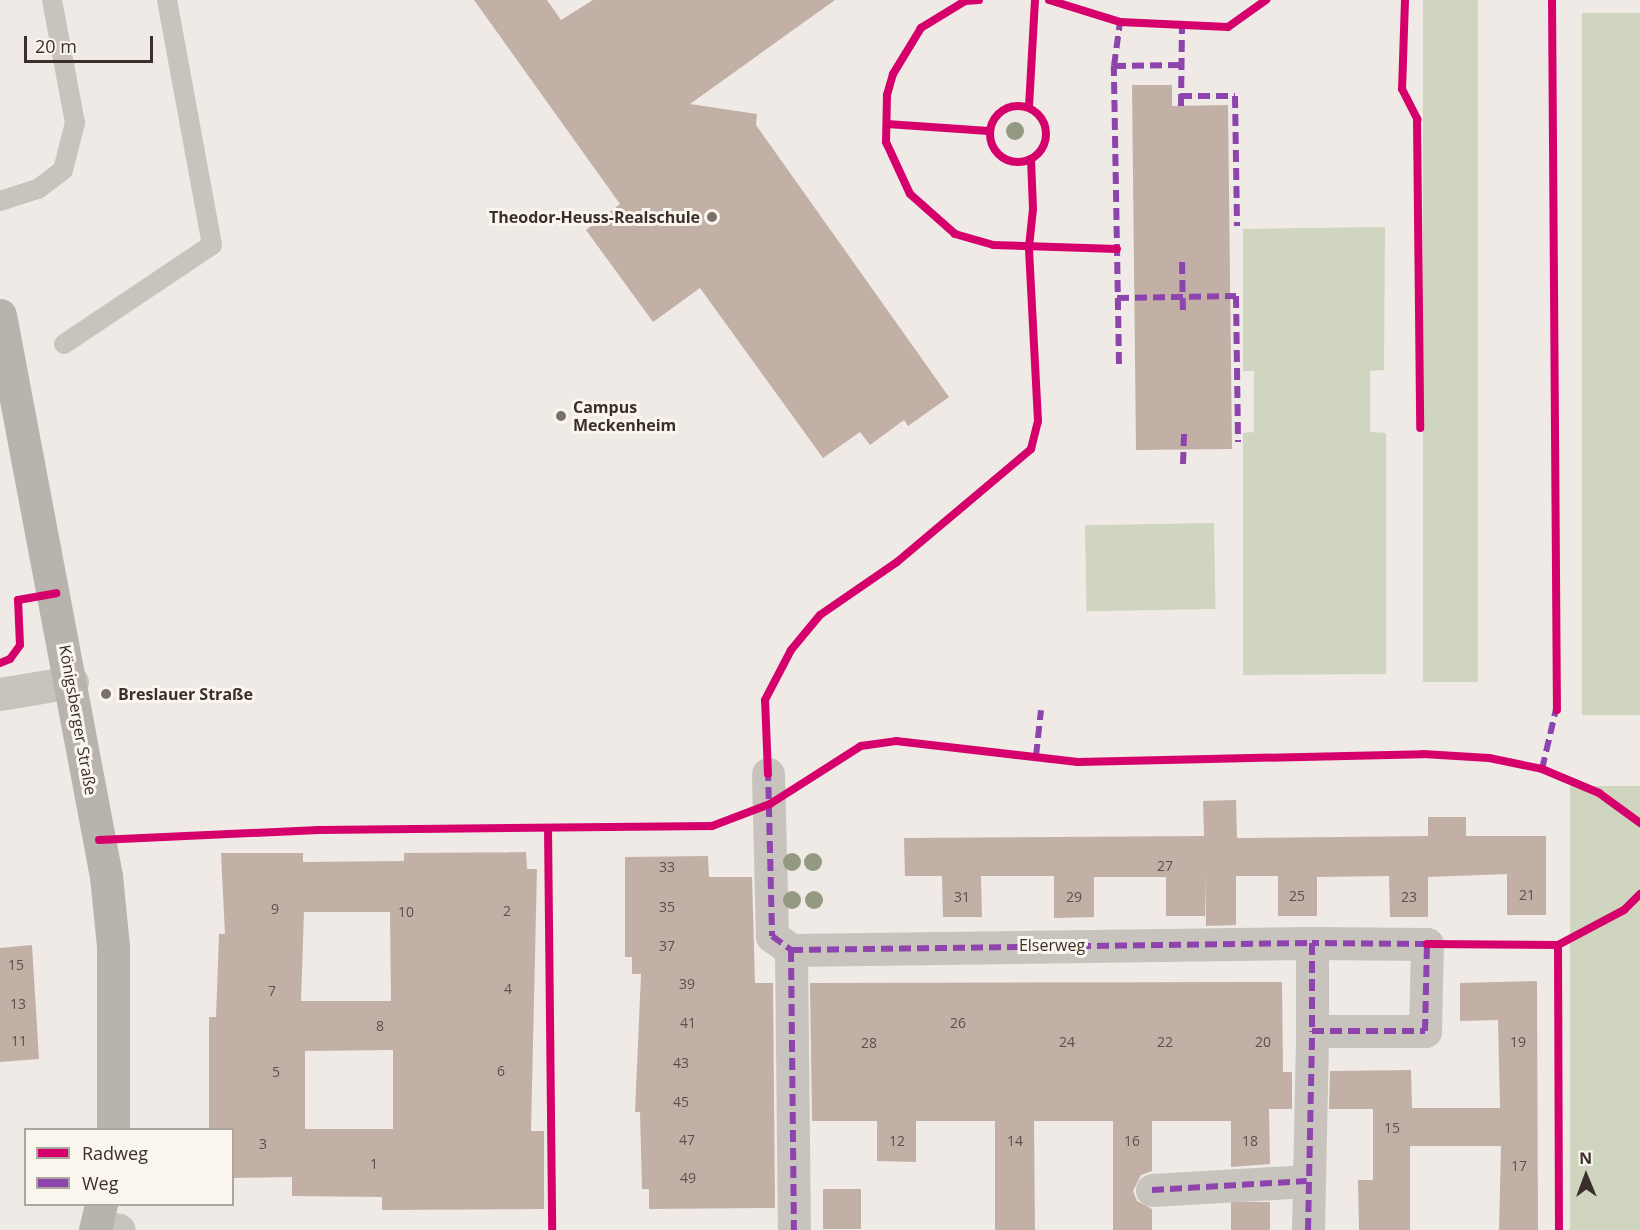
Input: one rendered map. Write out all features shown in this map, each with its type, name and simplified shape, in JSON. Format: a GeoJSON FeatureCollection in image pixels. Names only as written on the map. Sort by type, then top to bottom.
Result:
{"type":"FeatureCollection","features":[{"type":"Feature","properties":{"kind":"street","name":"Königsberger Straße"},"geometry":{"type":"LineString","coordinates":[[0,315],[72,682],[106,876],[113,946],[113,1128]]}},
{"type":"Feature","properties":{"kind":"street"},"geometry":{"type":"LineString","coordinates":[[0,694],[72,682]]}},
{"type":"Feature","properties":{"kind":"street"},"geometry":{"type":"LineString","coordinates":[[768,774],[772,936],[791,950],[794,1230]]}},
{"type":"Feature","properties":{"kind":"street"},"geometry":{"type":"LineString","coordinates":[[1308,1230],[1312,943]]}},
{"type":"Feature","properties":{"kind":"street","name":"Elserweg"},"geometry":{"type":"LineString","coordinates":[[791,950],[1312,943],[1427,944],[1425,1031],[1312,1031]]}},
{"type":"Feature","properties":{"kind":"street"},"geometry":{"type":"LineString","coordinates":[[1152,1190],[1307,1181]]}},
{"type":"Feature","properties":{"kind":"lane"},"geometry":{"type":"LineString","coordinates":[[0,201],[38,189],[63,170],[75,123],[52,0]]}},
{"type":"Feature","properties":{"kind":"lane"},"geometry":{"type":"LineString","coordinates":[[64,344],[212,245],[167,0]]}},
{"type":"Feature","properties":{"kind":"green space"},"geometry":{"type":"Polygon","coordinates":[[[1423,0],[1478,0],[1478,682],[1423,682],[1423,0]]]}},
{"type":"Feature","properties":{"kind":"green space"},"geometry":{"type":"Polygon","coordinates":[[[1582,13],[1640,13],[1640,715],[1582,715],[1582,13]]]}},
{"type":"Feature","properties":{"kind":"green space"},"geometry":{"type":"Polygon","coordinates":[[[1385,227],[1384,370],[1370,371],[1370,432],[1386,433],[1386,674],[1243,675],[1243,433],[1254,432],[1254,371],[1243,371],[1243,229],[1385,227]]]}},
{"type":"Feature","properties":{"kind":"green space"},"geometry":{"type":"Polygon","coordinates":[[[1214,523],[1216,609],[1087,611],[1085,525],[1214,523]]]}},
{"type":"Feature","properties":{"kind":"green space"},"geometry":{"type":"Polygon","coordinates":[[[1570,786],[1640,786],[1640,1230],[1570,1230],[1570,786]]]}},
{"type":"Feature","properties":{"kind":"building","name":"Theodor-Heuss-Realschule"},"geometry":{"type":"Polygon","coordinates":[[[474,0],[547,0],[561,20],[593,0],[835,0],[690,104],[757,114],[756,125],[949,397],[908,426],[904,420],[870,445],[860,432],[823,458],[700,288],[653,322],[586,230],[620,204],[474,0]]]}},
{"type":"Feature","properties":{"kind":"building"},"geometry":{"type":"Polygon","coordinates":[[[1132,85],[1172,85],[1172,106],[1228,105],[1232,449],[1136,450],[1132,85]]]}},
{"type":"Feature","properties":{"kind":"building"},"geometry":{"type":"Polygon","coordinates":[[[1236,800],[1237,838],[1428,836],[1428,817],[1466,817],[1466,836],[1546,836],[1546,915],[1507,915],[1507,874],[1428,877],[1428,917],[1390,917],[1389,876],[1317,877],[1317,916],[1278,916],[1278,876],[1236,876],[1236,925],[1206,926],[1205,877],[1205,916],[1166,916],[1166,877],[1094,877],[1094,917],[1054,918],[1054,876],[981,876],[982,917],[943,917],[942,876],[905,876],[904,838],[1204,836],[1203,801],[1236,800]]]}},
{"type":"Feature","properties":{"kind":"building"},"geometry":{"type":"Polygon","coordinates":[[[526,852],[527,869],[537,869],[531,1131],[544,1131],[544,1209],[382,1210],[382,1197],[292,1196],[292,1177],[234,1178],[234,1128],[209,1128],[209,1017],[216,1017],[219,934],[225,934],[221,853],[303,853],[303,862],[404,861],[404,853],[526,852]],[[304,912],[301,1001],[391,1001],[390,912],[304,912]],[[393,1050],[305,1051],[305,1129],[393,1129],[393,1050]]]}},
{"type":"Feature","properties":{"kind":"building"},"geometry":{"type":"Polygon","coordinates":[[[708,856],[709,877],[752,877],[755,983],[773,983],[775,1208],[649,1209],[649,1189],[642,1189],[640,1112],[635,1112],[641,974],[632,974],[632,957],[625,957],[625,857],[708,856]]]}},
{"type":"Feature","properties":{"kind":"building"},"geometry":{"type":"Polygon","coordinates":[[[32,945],[39,1059],[0,1062],[0,948],[32,945]]]}},
{"type":"Feature","properties":{"kind":"building"},"geometry":{"type":"Polygon","coordinates":[[[1537,981],[1538,1230],[1499,1230],[1501,1146],[1410,1146],[1410,1230],[1359,1230],[1358,1180],[1373,1180],[1373,1109],[1329,1109],[1330,1071],[1411,1070],[1412,1108],[1500,1108],[1498,1020],[1460,1021],[1460,983],[1537,981]]]}},
{"type":"Feature","properties":{"kind":"building"},"geometry":{"type":"Polygon","coordinates":[[[1282,982],[1283,1072],[1292,1072],[1292,1109],[1269,1109],[1270,1164],[1231,1167],[1231,1121],[1152,1121],[1152,1171],[1141,1175],[1133,1191],[1137,1201],[1152,1209],[1152,1230],[1113,1230],[1113,1121],[1034,1121],[1035,1230],[995,1230],[995,1121],[916,1121],[916,1162],[877,1161],[877,1121],[812,1121],[810,983],[1282,982]]]}},
{"type":"Feature","properties":{"kind":"building"},"geometry":{"type":"Polygon","coordinates":[[[823,1189],[861,1189],[861,1229],[823,1229],[823,1189]]]}},
{"type":"Feature","properties":{"kind":"building"},"geometry":{"type":"Polygon","coordinates":[[[1231,1202],[1270,1202],[1270,1230],[1231,1230],[1231,1202]]]}},
{"type":"Feature","properties":{"kind":"marked path"},"geometry":{"type":"LineString","coordinates":[[1119,364],[1114,66],[1120,22]]}},
{"type":"Feature","properties":{"kind":"marked path"},"geometry":{"type":"LineString","coordinates":[[1181,106],[1182,25]]}},
{"type":"Feature","properties":{"kind":"marked path"},"geometry":{"type":"LineString","coordinates":[[1114,66],[1180,65]]}},
{"type":"Feature","properties":{"kind":"marked path"},"geometry":{"type":"LineString","coordinates":[[1180,96],[1235,96],[1237,226]]}},
{"type":"Feature","properties":{"kind":"marked path"},"geometry":{"type":"LineString","coordinates":[[1182,262],[1183,314]]}},
{"type":"Feature","properties":{"kind":"marked path"},"geometry":{"type":"LineString","coordinates":[[1117,298],[1236,296],[1238,442]]}},
{"type":"Feature","properties":{"kind":"marked path"},"geometry":{"type":"LineString","coordinates":[[1183,464],[1184,431]]}},
{"type":"Feature","properties":{"kind":"marked path"},"geometry":{"type":"LineString","coordinates":[[1542,769],[1557,705]]}},
{"type":"Feature","properties":{"kind":"marked path"},"geometry":{"type":"LineString","coordinates":[[1036,756],[1041,710]]}},
{"type":"Feature","properties":{"kind":"marked path"},"geometry":{"type":"LineString","coordinates":[[768,769],[772,936],[791,950],[794,1230]]}},
{"type":"Feature","properties":{"kind":"marked path"},"geometry":{"type":"LineString","coordinates":[[791,950],[1312,943]]}},
{"type":"Feature","properties":{"kind":"marked path"},"geometry":{"type":"LineString","coordinates":[[1308,1230],[1312,1031],[1425,1031],[1427,944],[1312,943],[1312,1031]]}},
{"type":"Feature","properties":{"kind":"marked path"},"geometry":{"type":"LineString","coordinates":[[1152,1190],[1307,1181]]}},
{"type":"Feature","properties":{"kind":"cycle path"},"geometry":{"type":"LineString","coordinates":[[979,0],[965,1],[921,28],[893,74],[887,95],[886,142],[910,194],[955,234],[993,245],[1117,249]]}},
{"type":"Feature","properties":{"kind":"cycle path"},"geometry":{"type":"LineString","coordinates":[[1029,107],[1035,0]]}},
{"type":"Feature","properties":{"kind":"cycle path"},"geometry":{"type":"LineString","coordinates":[[1049,0],[1120,22],[1228,27],[1266,0]]}},
{"type":"Feature","properties":{"kind":"cycle path"},"geometry":{"type":"LineString","coordinates":[[1405,0],[1402,89],[1417,119],[1420,428]]}},
{"type":"Feature","properties":{"kind":"cycle path"},"geometry":{"type":"LineString","coordinates":[[1552,0],[1557,710]]}},
{"type":"Feature","properties":{"kind":"cycle path"},"geometry":{"type":"LineString","coordinates":[[1012,106],[1024,106],[1038,114],[1046,128],[1046,134],[1044,145],[1038,154],[1024,162],[1012,162],[995,150],[990,140],[990,128],[1002,111],[1012,106]]}},
{"type":"Feature","properties":{"kind":"cycle path"},"geometry":{"type":"LineString","coordinates":[[887,124],[989,131]]}},
{"type":"Feature","properties":{"kind":"cycle path"},"geometry":{"type":"LineString","coordinates":[[768,774],[765,700],[791,650],[820,615],[897,562],[1031,449],[1038,421],[1029,247],[1033,209],[1031,159]]}},
{"type":"Feature","properties":{"kind":"cycle path"},"geometry":{"type":"LineString","coordinates":[[0,663],[10,659],[20,645],[18,600],[56,593]]}},
{"type":"Feature","properties":{"kind":"cycle path"},"geometry":{"type":"LineString","coordinates":[[99,840],[319,830],[712,826],[770,804],[861,746],[896,741],[1078,762],[1423,754],[1489,758],[1542,769],[1599,793],[1640,823]]}},
{"type":"Feature","properties":{"kind":"cycle path"},"geometry":{"type":"LineString","coordinates":[[548,828],[552,1230]]}},
{"type":"Feature","properties":{"kind":"cycle path"},"geometry":{"type":"LineString","coordinates":[[1427,944],[1558,945],[1624,910],[1640,894]]}},
{"type":"Feature","properties":{"kind":"cycle path"},"geometry":{"type":"LineString","coordinates":[[1558,945],[1559,1230]]}},
{"type":"Feature","properties":{"kind":"place","name":"Theodor-Heuss-Realschule"},"geometry":{"type":"Point","coordinates":[712,217]}},
{"type":"Feature","properties":{"kind":"place","name":"Campus Meckenheim"},"geometry":{"type":"Point","coordinates":[561,416]}},
{"type":"Feature","properties":{"kind":"place","name":"Breslauer Straße"},"geometry":{"type":"Point","coordinates":[106,694]}}]}
